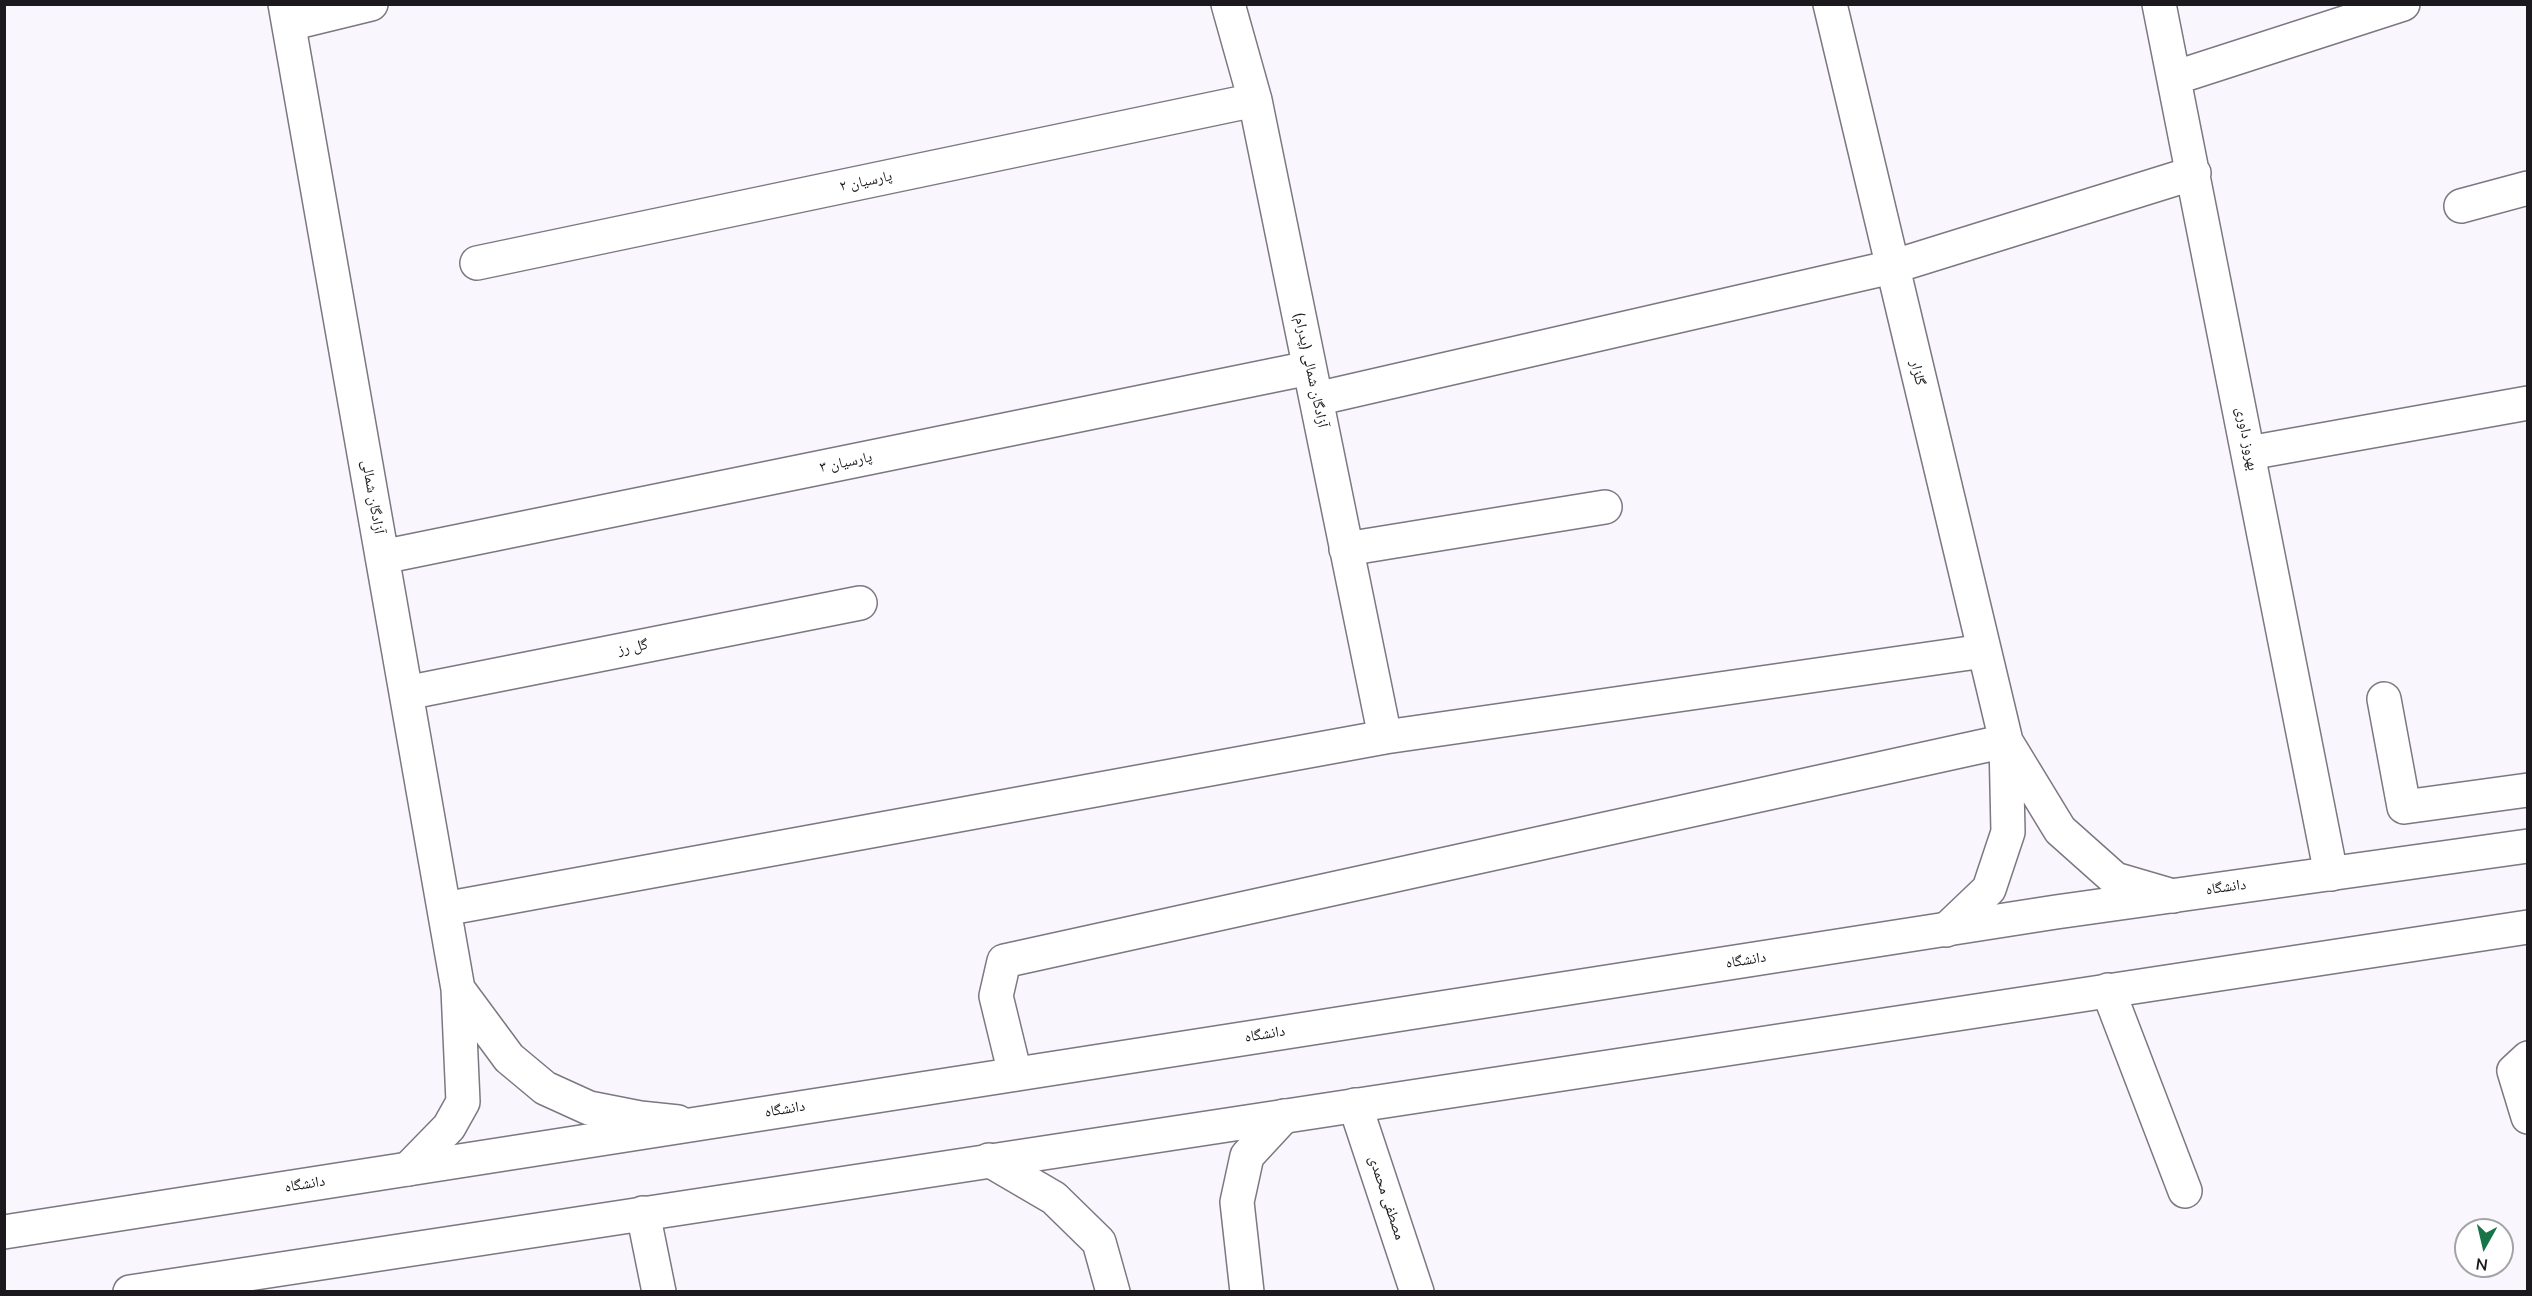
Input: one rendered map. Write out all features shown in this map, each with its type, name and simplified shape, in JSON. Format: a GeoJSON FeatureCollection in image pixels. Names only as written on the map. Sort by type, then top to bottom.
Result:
{"type":"FeatureCollection","features":[{"type":"Feature","properties":{"kind":"street"},"geometry":{"type":"LineString","coordinates":[[287,14],[371,4]]}},
{"type":"Feature","properties":{"kind":"street","name":"آزادگان شمالی (پدرام)"},"geometry":{"type":"LineString","coordinates":[[1228,4],[1255,100],[1385,737]]}},
{"type":"Feature","properties":{"kind":"street","name":"گلزار"},"geometry":{"type":"LineString","coordinates":[[1830,4],[2006,741]]}},
{"type":"Feature","properties":{"kind":"street","name":"بهروز داوری"},"geometry":{"type":"LineString","coordinates":[[2159,4],[2331,874]]}},
{"type":"Feature","properties":{"kind":"street"},"geometry":{"type":"LineString","coordinates":[[2174,78],[2403,4]]}},
{"type":"Feature","properties":{"kind":"street","name":"آزادگان شمالی"},"geometry":{"type":"LineString","coordinates":[[287,14],[458,989],[463,1101],[449,1128],[408,1169]]}},
{"type":"Feature","properties":{"kind":"street","name":"پارسیان ۲"},"geometry":{"type":"LineString","coordinates":[[477,263],[1255,100]]}},
{"type":"Feature","properties":{"kind":"street","name":"پارسیان ۳"},"geometry":{"type":"LineString","coordinates":[[382,557],[1313,384],[1892,267],[2194,173]]}},
{"type":"Feature","properties":{"kind":"street"},"geometry":{"type":"LineString","coordinates":[[2461,206],[2528,188]]}},
{"type":"Feature","properties":{"kind":"street"},"geometry":{"type":"LineString","coordinates":[[2249,453],[2528,403]]}},
{"type":"Feature","properties":{"kind":"street"},"geometry":{"type":"LineString","coordinates":[[1346,549],[1605,507]]}},
{"type":"Feature","properties":{"kind":"street","name":"گل رز"},"geometry":{"type":"LineString","coordinates":[[406,693],[860,603]]}},
{"type":"Feature","properties":{"kind":"street"},"geometry":{"type":"LineString","coordinates":[[444,909],[1385,737],[1984,651]]}},
{"type":"Feature","properties":{"kind":"street"},"geometry":{"type":"LineString","coordinates":[[2384,699],[2404,807],[2528,790]]}},
{"type":"Feature","properties":{"kind":"street"},"geometry":{"type":"LineString","coordinates":[[2006,741],[2060,830],[2115,879],[2173,896]]}},
{"type":"Feature","properties":{"kind":"street"},"geometry":{"type":"LineString","coordinates":[[1946,930],[1989,890],[2002,851],[2008,832],[2006,741]]}},
{"type":"Feature","properties":{"kind":"street"},"geometry":{"type":"LineString","coordinates":[[1015,1074],[996,996],[1004,961],[2006,741]]}},
{"type":"Feature","properties":{"kind":"street","name":"دانشگاه"},"geometry":{"type":"LineString","coordinates":[[4,1232],[1946,930],[2528,846]]}},
{"type":"Feature","properties":{"kind":"street"},"geometry":{"type":"LineString","coordinates":[[130,1292],[2528,927]]}},
{"type":"Feature","properties":{"kind":"street"},"geometry":{"type":"LineString","coordinates":[[458,989],[509,1058],[545,1088],[589,1108],[640,1118],[699,1124]]}},
{"type":"Feature","properties":{"kind":"street"},"geometry":{"type":"LineString","coordinates":[[2108,990],[2185,1191]]}},
{"type":"Feature","properties":{"kind":"street"},"geometry":{"type":"LineString","coordinates":[[2528,1058],[2514,1071],[2528,1118]]}},
{"type":"Feature","properties":{"kind":"street","name":"مصطفی محمدی"},"geometry":{"type":"LineString","coordinates":[[1355,1105],[1417,1292]]}},
{"type":"Feature","properties":{"kind":"street"},"geometry":{"type":"LineString","coordinates":[[1247,1292],[1237,1202],[1247,1156],[1284,1116]]}},
{"type":"Feature","properties":{"kind":"street"},"geometry":{"type":"LineString","coordinates":[[989,1160],[1054,1198],[1099,1242],[1113,1292]]}},
{"type":"Feature","properties":{"kind":"street"},"geometry":{"type":"LineString","coordinates":[[643,1213],[659,1292]]}}]}
